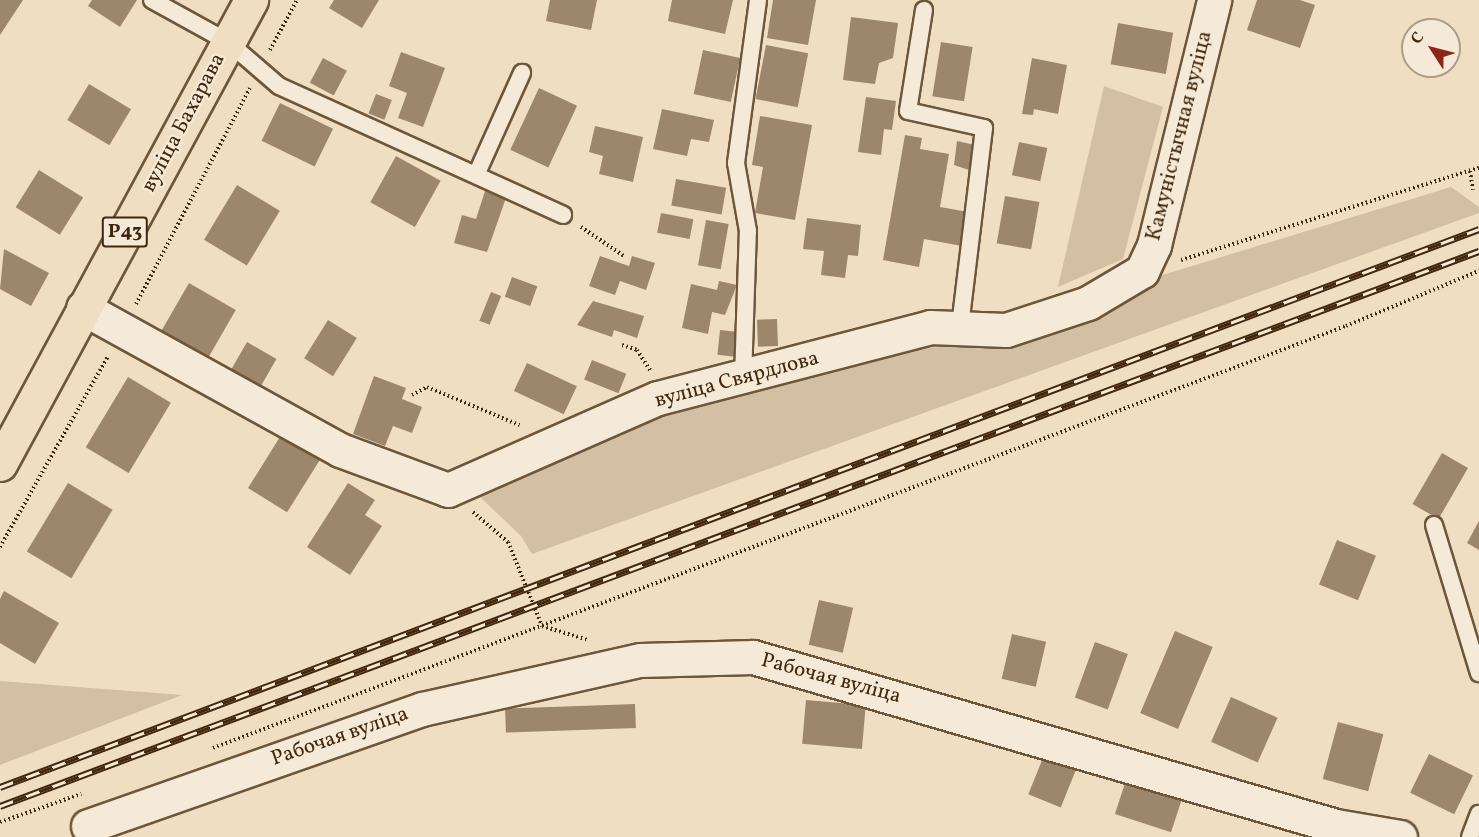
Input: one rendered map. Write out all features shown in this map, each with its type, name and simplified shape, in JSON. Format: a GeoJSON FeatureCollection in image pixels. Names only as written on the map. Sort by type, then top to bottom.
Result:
{"type":"FeatureCollection","features":[{"type":"Feature","properties":{"kind":"main road","name":"вуліца Бахарава"},"geometry":{"type":"LineString","coordinates":[[0,464],[251,0]]}},
{"type":"Feature","properties":{"kind":"street","name":"Камуністычная вуліца"},"geometry":{"type":"LineString","coordinates":[[1143,271],[1154,245],[1214,0]]}},
{"type":"Feature","properties":{"kind":"street","name":"вуліца Свярдлова"},"geometry":{"type":"LineString","coordinates":[[448,490],[658,398],[743,380],[930,327],[960,326],[1006,330],[1088,303],[1143,271]]}},
{"type":"Feature","properties":{"kind":"street"},"geometry":{"type":"LineString","coordinates":[[83,308],[340,450],[448,490]]}},
{"type":"Feature","properties":{"kind":"street","name":"Рабочая вуліца"},"geometry":{"type":"LineString","coordinates":[[88,826],[422,709],[640,660],[753,657],[1331,832],[1400,837]]}},
{"type":"Feature","properties":{"kind":"lane"},"geometry":{"type":"LineString","coordinates":[[152,0],[228,42],[279,86],[477,173],[563,215]]}},
{"type":"Feature","properties":{"kind":"lane"},"geometry":{"type":"LineString","coordinates":[[743,380],[748,231],[736,163],[758,0]]}},
{"type":"Feature","properties":{"kind":"lane"},"geometry":{"type":"LineString","coordinates":[[924,10],[908,111],[984,128],[960,326]]}},
{"type":"Feature","properties":{"kind":"lane"},"geometry":{"type":"LineString","coordinates":[[477,173],[522,73]]}},
{"type":"Feature","properties":{"kind":"lane"},"geometry":{"type":"LineString","coordinates":[[1434,525],[1479,673]]}},
{"type":"Feature","properties":{"kind":"lane"},"geometry":{"type":"LineString","coordinates":[[1470,837],[1479,814]]}},
{"type":"Feature","properties":{"kind":"path"},"geometry":{"type":"LineString","coordinates":[[0,547],[122,330],[297,0]]}},
{"type":"Feature","properties":{"kind":"path"},"geometry":{"type":"LineString","coordinates":[[1143,271],[1479,168]]}},
{"type":"Feature","properties":{"kind":"path"},"geometry":{"type":"LineString","coordinates":[[1470,171],[1473,190]]}},
{"type":"Feature","properties":{"kind":"path"},"geometry":{"type":"LineString","coordinates":[[563,215],[624,256]]}},
{"type":"Feature","properties":{"kind":"path"},"geometry":{"type":"LineString","coordinates":[[208,749],[1346,326],[1479,271]]}},
{"type":"Feature","properties":{"kind":"path"},"geometry":{"type":"LineString","coordinates":[[622,345],[637,350],[653,376]]}},
{"type":"Feature","properties":{"kind":"path"},"geometry":{"type":"LineString","coordinates":[[412,395],[427,387],[528,429]]}},
{"type":"Feature","properties":{"kind":"path"},"geometry":{"type":"LineString","coordinates":[[448,490],[508,542],[542,626]]}},
{"type":"Feature","properties":{"kind":"path"},"geometry":{"type":"LineString","coordinates":[[542,626],[596,643]]}},
{"type":"Feature","properties":{"kind":"path"},"geometry":{"type":"LineString","coordinates":[[0,822],[88,791]]}},
{"type":"Feature","properties":{"kind":"shaded area"},"geometry":{"type":"Polygon","coordinates":[[[1104,86],[1163,107],[1123,259],[1058,287],[1104,86]]]}},
{"type":"Feature","properties":{"kind":"shaded area"},"geometry":{"type":"Polygon","coordinates":[[[1451,187],[1479,207],[1479,213],[532,554],[521,536],[478,495],[667,412],[928,348],[999,340],[1156,277],[1451,187]]]}},
{"type":"Feature","properties":{"kind":"shaded area"},"geometry":{"type":"Polygon","coordinates":[[[0,681],[182,695],[0,765],[0,681]]]}},
{"type":"Feature","properties":{"kind":"building"},"geometry":{"type":"Polygon","coordinates":[[[0,0],[23,0],[0,35],[0,0]]]}},
{"type":"Feature","properties":{"kind":"building"},"geometry":{"type":"Polygon","coordinates":[[[92,0],[137,0],[120,27],[88,6],[92,0]]]}},
{"type":"Feature","properties":{"kind":"building"},"geometry":{"type":"Polygon","coordinates":[[[334,0],[379,0],[362,28],[329,8],[334,0]]]}},
{"type":"Feature","properties":{"kind":"building"},"geometry":{"type":"Polygon","coordinates":[[[550,0],[597,0],[591,30],[546,21],[550,0]]]}},
{"type":"Feature","properties":{"kind":"building"},"geometry":{"type":"Polygon","coordinates":[[[672,0],[733,0],[725,34],[668,21],[672,0]]]}},
{"type":"Feature","properties":{"kind":"building"},"geometry":{"type":"Polygon","coordinates":[[[773,0],[816,0],[808,45],[767,38],[773,0]]]}},
{"type":"Feature","properties":{"kind":"building"},"geometry":{"type":"Polygon","coordinates":[[[1257,0],[1300,0],[1315,5],[1300,48],[1247,30],[1257,0]]]}},
{"type":"Feature","properties":{"kind":"building"},"geometry":{"type":"Polygon","coordinates":[[[851,17],[898,23],[893,58],[879,63],[875,84],[843,80],[851,17]]]}},
{"type":"Feature","properties":{"kind":"building"},"geometry":{"type":"Polygon","coordinates":[[[1118,23],[1173,33],[1166,74],[1111,64],[1118,23]]]}},
{"type":"Feature","properties":{"kind":"building"},"geometry":{"type":"Polygon","coordinates":[[[941,42],[973,47],[964,101],[932,96],[941,42]]]}},
{"type":"Feature","properties":{"kind":"building"},"geometry":{"type":"Polygon","coordinates":[[[766,45],[808,53],[798,107],[756,99],[766,45]]]}},
{"type":"Feature","properties":{"kind":"building"},"geometry":{"type":"Polygon","coordinates":[[[703,50],[740,58],[731,102],[694,94],[703,50]]]}},
{"type":"Feature","properties":{"kind":"building"},"geometry":{"type":"Polygon","coordinates":[[[401,52],[445,68],[423,127],[398,118],[407,93],[389,86],[401,52]]]}},
{"type":"Feature","properties":{"kind":"building"},"geometry":{"type":"Polygon","coordinates":[[[323,58],[347,71],[334,95],[310,83],[323,58]]]}},
{"type":"Feature","properties":{"kind":"building"},"geometry":{"type":"Polygon","coordinates":[[[1032,58],[1067,65],[1058,114],[1034,109],[1033,115],[1022,114],[1032,58]]]}},
{"type":"Feature","properties":{"kind":"building"},"geometry":{"type":"Polygon","coordinates":[[[89,84],[131,109],[109,145],[67,120],[89,84]]]}},
{"type":"Feature","properties":{"kind":"building"},"geometry":{"type":"Polygon","coordinates":[[[539,88],[577,106],[548,167],[510,150],[539,88]]]}},
{"type":"Feature","properties":{"kind":"building"},"geometry":{"type":"Polygon","coordinates":[[[376,94],[392,100],[384,120],[368,114],[376,94]]]}},
{"type":"Feature","properties":{"kind":"building"},"geometry":{"type":"Polygon","coordinates":[[[866,97],[896,101],[892,130],[884,129],[881,155],[858,152],[866,97]]]}},
{"type":"Feature","properties":{"kind":"building"},"geometry":{"type":"Polygon","coordinates":[[[280,103],[333,129],[315,167],[262,141],[280,103]]]}},
{"type":"Feature","properties":{"kind":"building"},"geometry":{"type":"Polygon","coordinates":[[[662,109],[714,120],[709,142],[691,139],[687,156],[653,149],[662,109]]]}},
{"type":"Feature","properties":{"kind":"building"},"geometry":{"type":"Polygon","coordinates":[[[760,116],[812,125],[795,220],[755,213],[763,167],[752,165],[760,116]]]}},
{"type":"Feature","properties":{"kind":"building"},"geometry":{"type":"Polygon","coordinates":[[[595,126],[643,137],[633,182],[599,174],[603,156],[589,152],[595,126]]]}},
{"type":"Feature","properties":{"kind":"building"},"geometry":{"type":"Polygon","coordinates":[[[905,135],[922,138],[920,149],[949,154],[940,207],[968,212],[962,246],[924,239],[919,267],[883,260],[905,135]]]}},
{"type":"Feature","properties":{"kind":"building"},"geometry":{"type":"Polygon","coordinates":[[[957,141],[975,145],[972,171],[954,165],[957,141]]]}},
{"type":"Feature","properties":{"kind":"building"},"geometry":{"type":"Polygon","coordinates":[[[1019,142],[1047,148],[1040,181],[1012,175],[1019,142]]]}},
{"type":"Feature","properties":{"kind":"building"},"geometry":{"type":"Polygon","coordinates":[[[396,156],[441,181],[415,227],[370,202],[396,156]]]}},
{"type":"Feature","properties":{"kind":"building"},"geometry":{"type":"Polygon","coordinates":[[[39,170],[83,198],[60,235],[16,207],[39,170]]]}},
{"type":"Feature","properties":{"kind":"building"},"geometry":{"type":"Polygon","coordinates":[[[676,179],[726,188],[722,214],[671,206],[676,179]]]}},
{"type":"Feature","properties":{"kind":"building"},"geometry":{"type":"Polygon","coordinates":[[[237,185],[280,211],[247,266],[204,240],[237,185]]]}},
{"type":"Feature","properties":{"kind":"building"},"geometry":{"type":"Polygon","coordinates":[[[486,188],[507,195],[487,252],[454,243],[462,215],[476,219],[486,188]]]}},
{"type":"Feature","properties":{"kind":"building"},"geometry":{"type":"Polygon","coordinates":[[[1005,196],[1039,202],[1031,249],[997,243],[1005,196]]]}},
{"type":"Feature","properties":{"kind":"building"},"geometry":{"type":"Polygon","coordinates":[[[661,213],[693,219],[690,239],[657,233],[661,213]]]}},
{"type":"Feature","properties":{"kind":"building"},"geometry":{"type":"Polygon","coordinates":[[[807,218],[861,225],[858,256],[848,255],[845,278],[821,275],[824,251],[803,249],[807,218]]]}},
{"type":"Feature","properties":{"kind":"building"},"geometry":{"type":"Polygon","coordinates":[[[706,220],[729,224],[721,269],[698,265],[706,220]]]}},
{"type":"Feature","properties":{"kind":"building"},"geometry":{"type":"Polygon","coordinates":[[[4,249],[49,273],[31,306],[0,289],[4,249]]]}},
{"type":"Feature","properties":{"kind":"building"},"geometry":{"type":"Polygon","coordinates":[[[600,256],[629,266],[632,256],[655,263],[646,290],[620,281],[615,295],[589,286],[600,256]]]}},
{"type":"Feature","properties":{"kind":"building"},"geometry":{"type":"Polygon","coordinates":[[[512,277],[537,286],[530,306],[505,297],[512,277]]]}},
{"type":"Feature","properties":{"kind":"building"},"geometry":{"type":"Polygon","coordinates":[[[719,281],[737,285],[725,315],[712,312],[708,334],[682,328],[691,284],[717,290],[719,281]]]}},
{"type":"Feature","properties":{"kind":"building"},"geometry":{"type":"Polygon","coordinates":[[[189,283],[236,310],[208,358],[161,331],[189,283]]]}},
{"type":"Feature","properties":{"kind":"building"},"geometry":{"type":"Polygon","coordinates":[[[491,292],[501,296],[490,325],[479,321],[491,292]]]}},
{"type":"Feature","properties":{"kind":"building"},"geometry":{"type":"Polygon","coordinates":[[[593,301],[644,316],[637,338],[614,330],[612,337],[577,325],[593,301]]]}},
{"type":"Feature","properties":{"kind":"building"},"geometry":{"type":"Polygon","coordinates":[[[777,319],[778,346],[758,347],[757,320],[777,319]]]}},
{"type":"Feature","properties":{"kind":"building"},"geometry":{"type":"Polygon","coordinates":[[[328,320],[357,338],[333,376],[304,358],[328,320]]]}},
{"type":"Feature","properties":{"kind":"building"},"geometry":{"type":"Polygon","coordinates":[[[720,330],[738,332],[735,357],[717,355],[720,330]]]}},
{"type":"Feature","properties":{"kind":"building"},"geometry":{"type":"Polygon","coordinates":[[[247,342],[276,359],[256,394],[227,377],[247,342]]]}},
{"type":"Feature","properties":{"kind":"building"},"geometry":{"type":"Polygon","coordinates":[[[592,360],[626,374],[618,393],[584,379],[592,360]]]}},
{"type":"Feature","properties":{"kind":"building"},"geometry":{"type":"Polygon","coordinates":[[[527,363],[577,386],[564,414],[514,391],[527,363]]]}},
{"type":"Feature","properties":{"kind":"building"},"geometry":{"type":"Polygon","coordinates":[[[374,376],[406,388],[402,399],[422,407],[412,433],[393,426],[385,446],[353,434],[374,376]]]}},
{"type":"Feature","properties":{"kind":"building"},"geometry":{"type":"Polygon","coordinates":[[[128,377],[171,403],[129,473],[86,447],[128,377]]]}},
{"type":"Feature","properties":{"kind":"building"},"geometry":{"type":"Polygon","coordinates":[[[283,432],[322,456],[287,512],[248,488],[283,432]]]}},
{"type":"Feature","properties":{"kind":"building"},"geometry":{"type":"Polygon","coordinates":[[[1442,453],[1468,468],[1438,519],[1412,504],[1442,453]]]}},
{"type":"Feature","properties":{"kind":"building"},"geometry":{"type":"Polygon","coordinates":[[[68,483],[113,510],[71,578],[27,552],[68,483]]]}},
{"type":"Feature","properties":{"kind":"building"},"geometry":{"type":"Polygon","coordinates":[[[348,483],[375,500],[365,515],[382,526],[350,575],[307,547],[348,483]]]}},
{"type":"Feature","properties":{"kind":"building"},"geometry":{"type":"Polygon","coordinates":[[[1479,521],[1479,550],[1467,543],[1479,521]]]}},
{"type":"Feature","properties":{"kind":"building"},"geometry":{"type":"Polygon","coordinates":[[[1337,540],[1376,556],[1358,600],[1319,585],[1337,540]]]}},
{"type":"Feature","properties":{"kind":"building"},"geometry":{"type":"Polygon","coordinates":[[[4,591],[59,623],[35,664],[0,643],[0,599],[4,591]]]}},
{"type":"Feature","properties":{"kind":"building"},"geometry":{"type":"Polygon","coordinates":[[[819,600],[853,608],[843,653],[809,645],[819,600]]]}},
{"type":"Feature","properties":{"kind":"building"},"geometry":{"type":"Polygon","coordinates":[[[1175,631],[1213,647],[1178,729],[1140,713],[1175,631]]]}},
{"type":"Feature","properties":{"kind":"building"},"geometry":{"type":"Polygon","coordinates":[[[1012,634],[1046,642],[1036,687],[1002,679],[1012,634]]]}},
{"type":"Feature","properties":{"kind":"building"},"geometry":{"type":"Polygon","coordinates":[[[1095,642],[1128,654],[1108,709],[1075,697],[1095,642]]]}},
{"type":"Feature","properties":{"kind":"building"},"geometry":{"type":"Polygon","coordinates":[[[1231,697],[1278,718],[1258,763],[1211,742],[1231,697]]]}},
{"type":"Feature","properties":{"kind":"building"},"geometry":{"type":"Polygon","coordinates":[[[806,700],[866,705],[862,749],[802,744],[806,700]]]}},
{"type":"Feature","properties":{"kind":"building"},"geometry":{"type":"Polygon","coordinates":[[[635,704],[636,728],[506,733],[505,709],[635,704]]]}},
{"type":"Feature","properties":{"kind":"building"},"geometry":{"type":"Polygon","coordinates":[[[1338,722],[1383,734],[1368,791],[1323,779],[1338,722]]]}},
{"type":"Feature","properties":{"kind":"building"},"geometry":{"type":"Polygon","coordinates":[[[1047,748],[1079,761],[1061,807],[1028,794],[1047,748]]]}},
{"type":"Feature","properties":{"kind":"building"},"geometry":{"type":"Polygon","coordinates":[[[1429,754],[1473,775],[1454,814],[1410,793],[1429,754]]]}},
{"type":"Feature","properties":{"kind":"building"},"geometry":{"type":"Polygon","coordinates":[[[1127,777],[1183,795],[1171,832],[1115,814],[1127,777]]]}},
{"type":"Feature","properties":{"kind":"railway"},"geometry":{"type":"LineString","coordinates":[[0,787],[1479,229]]}},
{"type":"Feature","properties":{"kind":"railway"},"geometry":{"type":"LineString","coordinates":[[0,806],[1479,251]]}}]}
